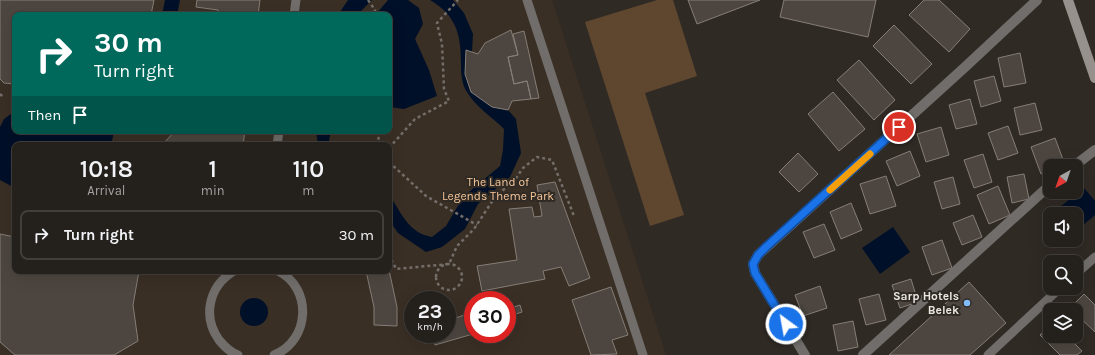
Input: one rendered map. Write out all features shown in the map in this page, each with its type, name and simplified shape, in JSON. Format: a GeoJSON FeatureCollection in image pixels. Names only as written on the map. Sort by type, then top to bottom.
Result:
{"type":"FeatureCollection","features":[{"type":"Feature","properties":{"kind":"street"},"geometry":{"type":"LineString","coordinates":[[805,355],[755,273],[753,264],[758,255],[1037,0]]}},
{"type":"Feature","properties":{"kind":"street"},"geometry":{"type":"LineString","coordinates":[[1068,0],[1095,78]]}},
{"type":"Feature","properties":{"kind":"street"},"geometry":{"type":"LineString","coordinates":[[1083,159],[1095,150]]}},
{"type":"Feature","properties":{"kind":"street"},"geometry":{"type":"LineString","coordinates":[[863,355],[1043,191]]}},
{"type":"Feature","properties":{"kind":"lane"},"geometry":{"type":"LineString","coordinates":[[294,12],[296,0]]}},
{"type":"Feature","properties":{"kind":"lane"},"geometry":{"type":"LineString","coordinates":[[527,0],[643,355]]}},
{"type":"Feature","properties":{"kind":"lane"},"geometry":{"type":"LineString","coordinates":[[1083,267],[1095,256]]}},
{"type":"Feature","properties":{"kind":"lane"},"geometry":{"type":"LineString","coordinates":[[229,274],[216,288],[210,302],[210,318],[214,332],[223,345],[238,355]]}},
{"type":"Feature","properties":{"kind":"lane"},"geometry":{"type":"LineString","coordinates":[[274,355],[292,343],[300,330],[304,314],[302,299],[295,285],[284,274]]}},
{"type":"Feature","properties":{"kind":"lane"},"geometry":{"type":"LineString","coordinates":[[988,355],[1052,295]]}},
{"type":"Feature","properties":{"kind":"path"},"geometry":{"type":"LineString","coordinates":[[368,0],[375,10],[375,12]]}},
{"type":"Feature","properties":{"kind":"path"},"geometry":{"type":"LineString","coordinates":[[392,145],[415,119],[449,101],[444,89],[442,44],[438,23],[458,0]]}},
{"type":"Feature","properties":{"kind":"path"},"geometry":{"type":"LineString","coordinates":[[0,94],[4,98]]}},
{"type":"Feature","properties":{"kind":"path"},"geometry":{"type":"LineString","coordinates":[[392,260],[396,269],[449,264],[457,267],[461,275],[460,283],[453,289],[449,290],[441,288],[436,277],[438,270],[449,264],[457,246],[477,225],[497,194],[512,184],[523,168],[537,157],[552,160],[574,216]]}},
{"type":"Feature","properties":{"kind":"path"},"geometry":{"type":"LineString","coordinates":[[392,165],[426,196],[477,225]]}},
{"type":"Feature","properties":{"kind":"shaded area","name":"The Land of Legends Theme Park"},"geometry":{"type":"Polygon","coordinates":[[[0,0],[552,0],[666,355],[0,355],[0,0]]]}},
{"type":"Feature","properties":{"kind":"shaded area"},"geometry":{"type":"Polygon","coordinates":[[[657,0],[673,0],[697,76],[645,93],[684,215],[650,226],[585,22],[657,0]]]}},
{"type":"Feature","properties":{"kind":"water"},"geometry":{"type":"Polygon","coordinates":[[[165,0],[180,0],[178,12],[163,12],[165,0]]]}},
{"type":"Feature","properties":{"kind":"water"},"geometry":{"type":"Polygon","coordinates":[[[348,0],[372,0],[360,12],[340,12],[348,0]]]}},
{"type":"Feature","properties":{"kind":"water"},"geometry":{"type":"Polygon","coordinates":[[[388,0],[408,0],[419,8],[423,24],[415,39],[429,70],[437,96],[404,109],[392,107],[392,12],[378,12],[388,0]]]}},
{"type":"Feature","properties":{"kind":"water"},"geometry":{"type":"Polygon","coordinates":[[[430,0],[453,0],[464,13],[473,34],[472,52],[494,104],[508,110],[516,119],[521,153],[510,177],[478,204],[465,229],[442,247],[426,252],[398,233],[392,224],[392,200],[411,227],[424,235],[432,237],[446,226],[463,197],[500,166],[503,150],[504,129],[484,112],[465,89],[462,76],[460,44],[456,27],[452,20],[439,6],[430,0]]]}},
{"type":"Feature","properties":{"kind":"water"},"geometry":{"type":"Polygon","coordinates":[[[12,113],[12,134],[113,134],[113,142],[12,142],[12,186],[0,180],[0,127],[4,119],[12,113]]]}},
{"type":"Feature","properties":{"kind":"water"},"geometry":{"type":"Polygon","coordinates":[[[316,134],[330,134],[329,142],[318,142],[316,134]]]}},
{"type":"Feature","properties":{"kind":"water"},"geometry":{"type":"Polygon","coordinates":[[[1084,188],[1095,201],[1095,215],[1083,225],[1083,207],[1060,207],[1070,199],[1083,199],[1084,188]]]}},
{"type":"Feature","properties":{"kind":"water"},"geometry":{"type":"Polygon","coordinates":[[[893,227],[910,252],[880,274],[862,248],[893,227]]]}},
{"type":"Feature","properties":{"kind":"water"},"geometry":{"type":"Polygon","coordinates":[[[254,298],[264,302],[268,312],[264,322],[254,326],[244,322],[240,312],[244,302],[254,298]]]}},
{"type":"Feature","properties":{"kind":"building"},"geometry":{"type":"Polygon","coordinates":[[[0,0],[154,0],[152,12],[12,12],[12,84],[4,83],[0,79],[0,0]]]}},
{"type":"Feature","properties":{"kind":"building"},"geometry":{"type":"Polygon","coordinates":[[[197,0],[260,0],[258,12],[218,12],[218,10],[196,7],[197,0]]]}},
{"type":"Feature","properties":{"kind":"building"},"geometry":{"type":"Polygon","coordinates":[[[688,0],[760,0],[697,24],[688,0]]]}},
{"type":"Feature","properties":{"kind":"building"},"geometry":{"type":"Polygon","coordinates":[[[784,0],[876,0],[868,37],[780,17],[784,0]]]}},
{"type":"Feature","properties":{"kind":"building"},"geometry":{"type":"Polygon","coordinates":[[[924,0],[939,0],[970,29],[949,52],[909,15],[924,0]]]}},
{"type":"Feature","properties":{"kind":"building"},"geometry":{"type":"Polygon","coordinates":[[[894,25],[932,64],[911,84],[873,46],[894,25]]]}},
{"type":"Feature","properties":{"kind":"building"},"geometry":{"type":"Polygon","coordinates":[[[511,30],[518,55],[508,57],[514,84],[527,81],[531,99],[512,101],[508,110],[492,107],[471,92],[465,74],[466,50],[478,54],[485,43],[511,30]]]}},
{"type":"Feature","properties":{"kind":"building"},"geometry":{"type":"Polygon","coordinates":[[[524,31],[539,98],[531,99],[527,81],[514,84],[508,57],[518,55],[513,34],[524,31]]]}},
{"type":"Feature","properties":{"kind":"building"},"geometry":{"type":"Polygon","coordinates":[[[1020,53],[1026,83],[1004,87],[998,58],[1020,53]]]}},
{"type":"Feature","properties":{"kind":"building"},"geometry":{"type":"Polygon","coordinates":[[[859,60],[895,100],[874,120],[837,80],[859,60]]]}},
{"type":"Feature","properties":{"kind":"building"},"geometry":{"type":"Polygon","coordinates":[[[994,76],[1001,101],[981,107],[974,81],[994,76]]]}},
{"type":"Feature","properties":{"kind":"building"},"geometry":{"type":"Polygon","coordinates":[[[833,92],[865,129],[839,151],[808,114],[833,92]]]}},
{"type":"Feature","properties":{"kind":"building"},"geometry":{"type":"Polygon","coordinates":[[[970,99],[977,124],[956,129],[949,105],[970,99]]]}},
{"type":"Feature","properties":{"kind":"building"},"geometry":{"type":"Polygon","coordinates":[[[1035,103],[1042,130],[1020,135],[1014,108],[1035,103]]]}},
{"type":"Feature","properties":{"kind":"building"},"geometry":{"type":"Polygon","coordinates":[[[1008,126],[1018,153],[998,160],[988,133],[1008,126]]]}},
{"type":"Feature","properties":{"kind":"building"},"geometry":{"type":"Polygon","coordinates":[[[941,127],[949,155],[926,162],[917,134],[941,127]]]}},
{"type":"Feature","properties":{"kind":"building"},"geometry":{"type":"Polygon","coordinates":[[[172,134],[245,134],[243,142],[165,142],[172,134]]]}},
{"type":"Feature","properties":{"kind":"building"},"geometry":{"type":"Polygon","coordinates":[[[1055,138],[1063,159],[1043,159],[1043,173],[1041,174],[1031,147],[1055,138]]]}},
{"type":"Feature","properties":{"kind":"building"},"geometry":{"type":"Polygon","coordinates":[[[910,151],[920,176],[897,186],[886,161],[910,151]]]}},
{"type":"Feature","properties":{"kind":"building"},"geometry":{"type":"Polygon","coordinates":[[[798,153],[818,174],[799,192],[779,172],[798,153]]]}},
{"type":"Feature","properties":{"kind":"building"},"geometry":{"type":"Polygon","coordinates":[[[983,154],[992,182],[974,188],[964,160],[983,154]]]}},
{"type":"Feature","properties":{"kind":"building"},"geometry":{"type":"Polygon","coordinates":[[[1024,174],[1029,199],[1012,203],[1007,177],[1024,174]]]}},
{"type":"Feature","properties":{"kind":"building"},"geometry":{"type":"Polygon","coordinates":[[[886,176],[896,206],[870,214],[860,184],[886,176]]]}},
{"type":"Feature","properties":{"kind":"building"},"geometry":{"type":"Polygon","coordinates":[[[953,177],[960,204],[942,209],[934,182],[953,177]]]}},
{"type":"Feature","properties":{"kind":"building"},"geometry":{"type":"Polygon","coordinates":[[[555,182],[590,278],[569,286],[561,267],[543,271],[545,279],[482,291],[477,266],[517,260],[509,209],[532,207],[534,217],[542,216],[537,185],[555,182]]]}},
{"type":"Feature","properties":{"kind":"building"},"geometry":{"type":"Polygon","coordinates":[[[998,186],[1010,215],[989,224],[977,195],[998,186]]]}},
{"type":"Feature","properties":{"kind":"building"},"geometry":{"type":"Polygon","coordinates":[[[851,203],[862,230],[841,239],[830,212],[851,203]]]}},
{"type":"Feature","properties":{"kind":"building"},"geometry":{"type":"Polygon","coordinates":[[[973,215],[982,237],[962,245],[953,223],[973,215]]]}},
{"type":"Feature","properties":{"kind":"building"},"geometry":{"type":"Polygon","coordinates":[[[824,224],[835,250],[814,258],[803,232],[824,224]]]}},
{"type":"Feature","properties":{"kind":"building"},"geometry":{"type":"Polygon","coordinates":[[[0,234],[12,236],[12,274],[138,274],[133,305],[138,341],[114,355],[15,355],[0,342],[0,234]]]}},
{"type":"Feature","properties":{"kind":"building"},"geometry":{"type":"Polygon","coordinates":[[[942,240],[952,268],[932,275],[922,247],[942,240]]]}},
{"type":"Feature","properties":{"kind":"building"},"geometry":{"type":"Polygon","coordinates":[[[367,274],[390,274],[397,307],[397,326],[374,325],[374,307],[367,274]]]}},
{"type":"Feature","properties":{"kind":"building"},"geometry":{"type":"Polygon","coordinates":[[[911,279],[918,302],[900,308],[892,285],[911,279]]]}},
{"type":"Feature","properties":{"kind":"building","name":"Sarp Hotels Belek"},"geometry":{"type":"Polygon","coordinates":[[[969,282],[1006,323],[970,355],[889,355],[969,282]]]}},
{"type":"Feature","properties":{"kind":"building"},"geometry":{"type":"Polygon","coordinates":[[[820,286],[827,308],[803,316],[795,295],[820,286]]]}},
{"type":"Feature","properties":{"kind":"building"},"geometry":{"type":"Polygon","coordinates":[[[611,287],[628,335],[612,340],[617,354],[591,355],[572,300],[611,287]]]}},
{"type":"Feature","properties":{"kind":"building"},"geometry":{"type":"Polygon","coordinates":[[[879,294],[886,320],[866,325],[859,299],[879,294]]]}},
{"type":"Feature","properties":{"kind":"building"},"geometry":{"type":"Polygon","coordinates":[[[1084,294],[1095,305],[1095,332],[1083,321],[1083,303],[1075,303],[1084,294]]]}},
{"type":"Feature","properties":{"kind":"building"},"geometry":{"type":"Polygon","coordinates":[[[520,305],[522,312],[516,314],[516,306],[520,305]]]}},
{"type":"Feature","properties":{"kind":"building"},"geometry":{"type":"Polygon","coordinates":[[[464,315],[464,337],[456,339],[456,318],[464,315]]]}},
{"type":"Feature","properties":{"kind":"building"},"geometry":{"type":"Polygon","coordinates":[[[853,321],[858,347],[838,351],[833,325],[853,321]]]}},
{"type":"Feature","properties":{"kind":"building"},"geometry":{"type":"Polygon","coordinates":[[[1048,343],[1074,343],[1082,351],[1077,355],[1060,355],[1048,343]]]}},
{"type":"Feature","properties":{"kind":"slow traffic"},"geometry":{"type":"LineString","coordinates":[[830,190],[870,154]]}},
{"type":"Feature","properties":{"kind":"place","name":"Sarp Hotels Belek"},"geometry":{"type":"Point","coordinates":[967,303]}},
{"type":"Feature","properties":{"kind":"route"},"geometry":{"type":"LineString","coordinates":[[786,324],[755,273],[753,264],[758,255],[899,127]]}}]}
